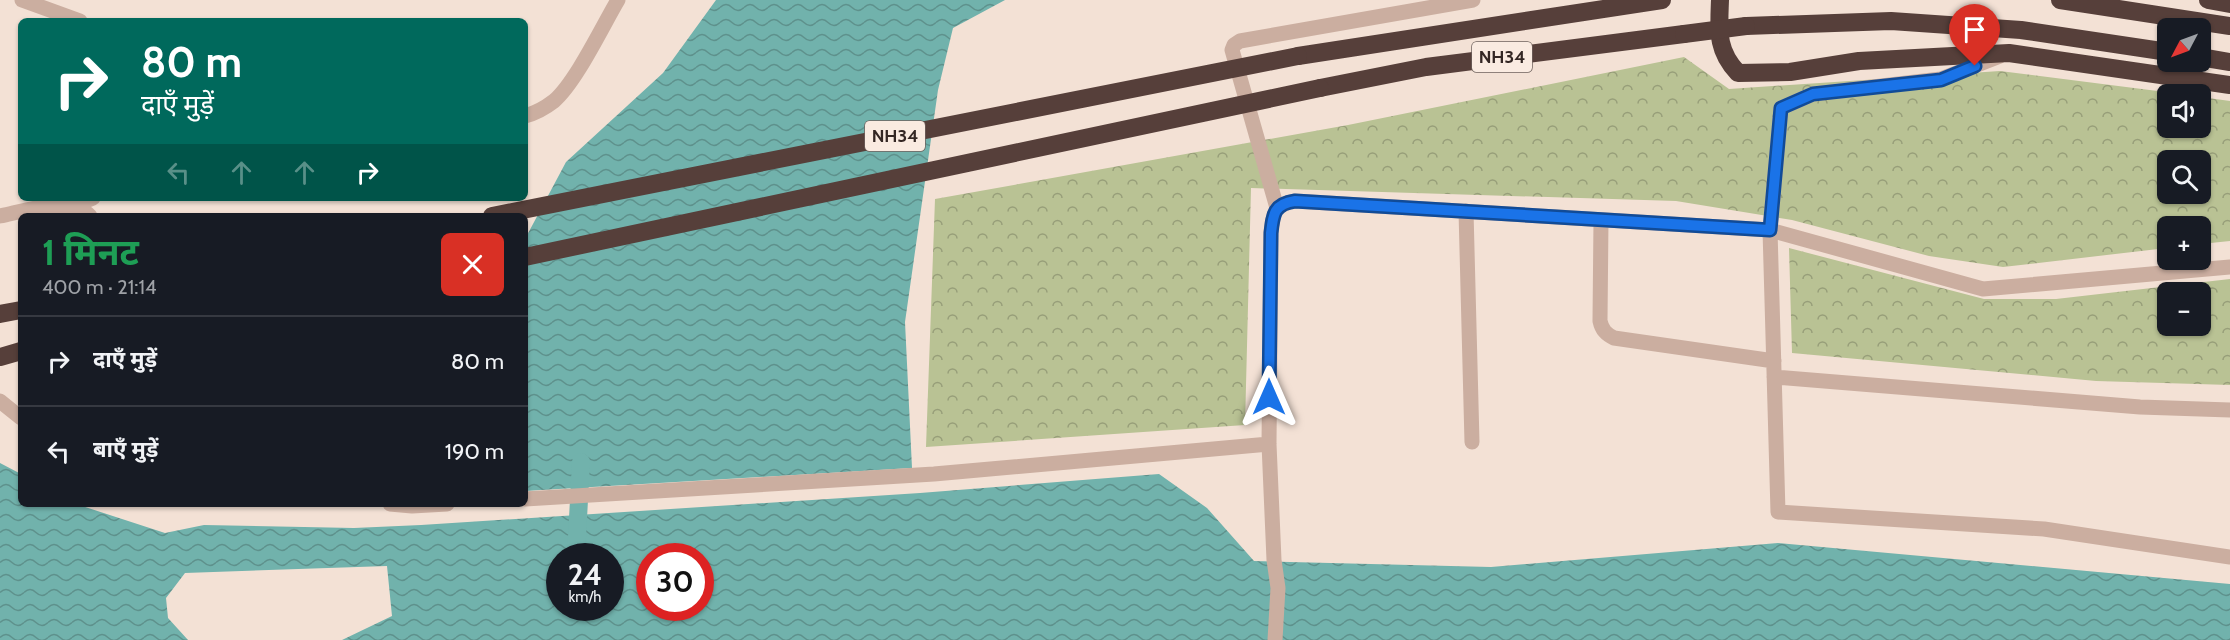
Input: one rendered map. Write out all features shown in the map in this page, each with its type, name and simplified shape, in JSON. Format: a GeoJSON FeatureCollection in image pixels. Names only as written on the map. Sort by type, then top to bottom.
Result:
{"type":"FeatureCollection","features":[{"type":"Feature","properties":{"kind":"highway","name":"NH34"},"geometry":{"type":"LineString","coordinates":[[507,213],[1298,56],[1662,0]]}},
{"type":"Feature","properties":{"kind":"highway"},"geometry":{"type":"LineString","coordinates":[[1720,0],[1720,43],[1726,61],[1738,73],[1790,72],[1859,61],[2008,53],[2230,85]]}},
{"type":"Feature","properties":{"kind":"highway"},"geometry":{"type":"LineString","coordinates":[[2060,0],[2230,26]]}},
{"type":"Feature","properties":{"kind":"highway"},"geometry":{"type":"LineString","coordinates":[[2208,0],[2230,4]]}},
{"type":"Feature","properties":{"kind":"highway","name":"NH34"},"geometry":{"type":"LineString","coordinates":[[528,256],[1426,67],[1746,26],[1891,21],[2021,30],[2157,50]]}},
{"type":"Feature","properties":{"kind":"highway"},"geometry":{"type":"LineString","coordinates":[[2211,59],[2230,62]]}},
{"type":"Feature","properties":{"kind":"highway"},"geometry":{"type":"LineString","coordinates":[[0,314],[18,311]]}},
{"type":"Feature","properties":{"kind":"highway"},"geometry":{"type":"LineString","coordinates":[[0,357],[18,352]]}},
{"type":"Feature","properties":{"kind":"street"},"geometry":{"type":"LineString","coordinates":[[22,0],[72,18]]}},
{"type":"Feature","properties":{"kind":"street"},"geometry":{"type":"LineString","coordinates":[[528,115],[538,112],[554,101],[566,88],[618,0]]}},
{"type":"Feature","properties":{"kind":"street"},"geometry":{"type":"LineString","coordinates":[[1277,208],[1232,50],[1234,45],[1240,41],[1298,30],[1473,0]]}},
{"type":"Feature","properties":{"kind":"street"},"geometry":{"type":"LineString","coordinates":[[2008,53],[1941,80],[1813,94],[1781,108],[1770,230],[1778,512],[2044,529],[2230,557]]}},
{"type":"Feature","properties":{"kind":"street"},"geometry":{"type":"LineString","coordinates":[[73,206],[86,201]]}},
{"type":"Feature","properties":{"kind":"street"},"geometry":{"type":"LineString","coordinates":[[1275,640],[1278,588],[1274,560],[1269,444],[1271,233],[1277,208],[1285,202],[1770,230],[1983,289],[2230,267]]}},
{"type":"Feature","properties":{"kind":"street"},"geometry":{"type":"LineString","coordinates":[[0,216],[58,205],[73,206],[88,213]]}},
{"type":"Feature","properties":{"kind":"street"},"geometry":{"type":"LineString","coordinates":[[1466,211],[1472,442]]}},
{"type":"Feature","properties":{"kind":"street"},"geometry":{"type":"LineString","coordinates":[[1601,219],[1600,321],[1601,328],[1606,334],[1614,338],[1774,361]]}},
{"type":"Feature","properties":{"kind":"street"},"geometry":{"type":"LineString","coordinates":[[1774,377],[2140,407],[2230,410]]}},
{"type":"Feature","properties":{"kind":"street"},"geometry":{"type":"LineString","coordinates":[[0,401],[18,416]]}},
{"type":"Feature","properties":{"kind":"street"},"geometry":{"type":"LineString","coordinates":[[528,499],[934,474],[1269,444]]}},
{"type":"Feature","properties":{"kind":"green space"},"geometry":{"type":"Polygon","coordinates":[[[1684,57],[1729,89],[2000,71],[2157,91],[2157,138],[2211,138],[2211,98],[2230,101],[2230,241],[2211,243],[2211,216],[2157,216],[2157,249],[2003,267],[1929,256],[1792,220],[1676,201],[1251,188],[1245,425],[926,447],[935,199],[1348,125],[1684,57]]]}},
{"type":"Feature","properties":{"kind":"green space"},"geometry":{"type":"Polygon","coordinates":[[[1789,248],[1984,299],[2056,299],[2157,287],[2157,336],[2211,336],[2211,282],[2204,282],[2230,279],[2230,385],[2096,381],[1792,353],[1789,248]]]}},
{"type":"Feature","properties":{"kind":"water"},"geometry":{"type":"Polygon","coordinates":[[[716,0],[1005,0],[953,28],[938,90],[905,322],[912,468],[528,491],[528,233],[566,162],[663,73],[716,0]]]}},
{"type":"Feature","properties":{"kind":"water"},"geometry":{"type":"Polygon","coordinates":[[[0,463],[18,472],[18,507],[85,507],[165,533],[204,525],[354,528],[421,525],[920,493],[1159,474],[1207,508],[1254,561],[1491,567],[1778,543],[2230,584],[2230,640],[342,640],[392,616],[387,566],[185,573],[166,598],[168,618],[188,640],[0,640],[0,463]]]}},
{"type":"Feature","properties":{"kind":"waterway"},"geometry":{"type":"LineString","coordinates":[[577,543],[581,462]]}},
{"type":"Feature","properties":{"kind":"route"},"geometry":{"type":"LineString","coordinates":[[1269,397],[1271,233],[1277,208],[1285,202],[1770,230],[1781,108],[1813,94],[1941,80],[1975,66]]}}]}
